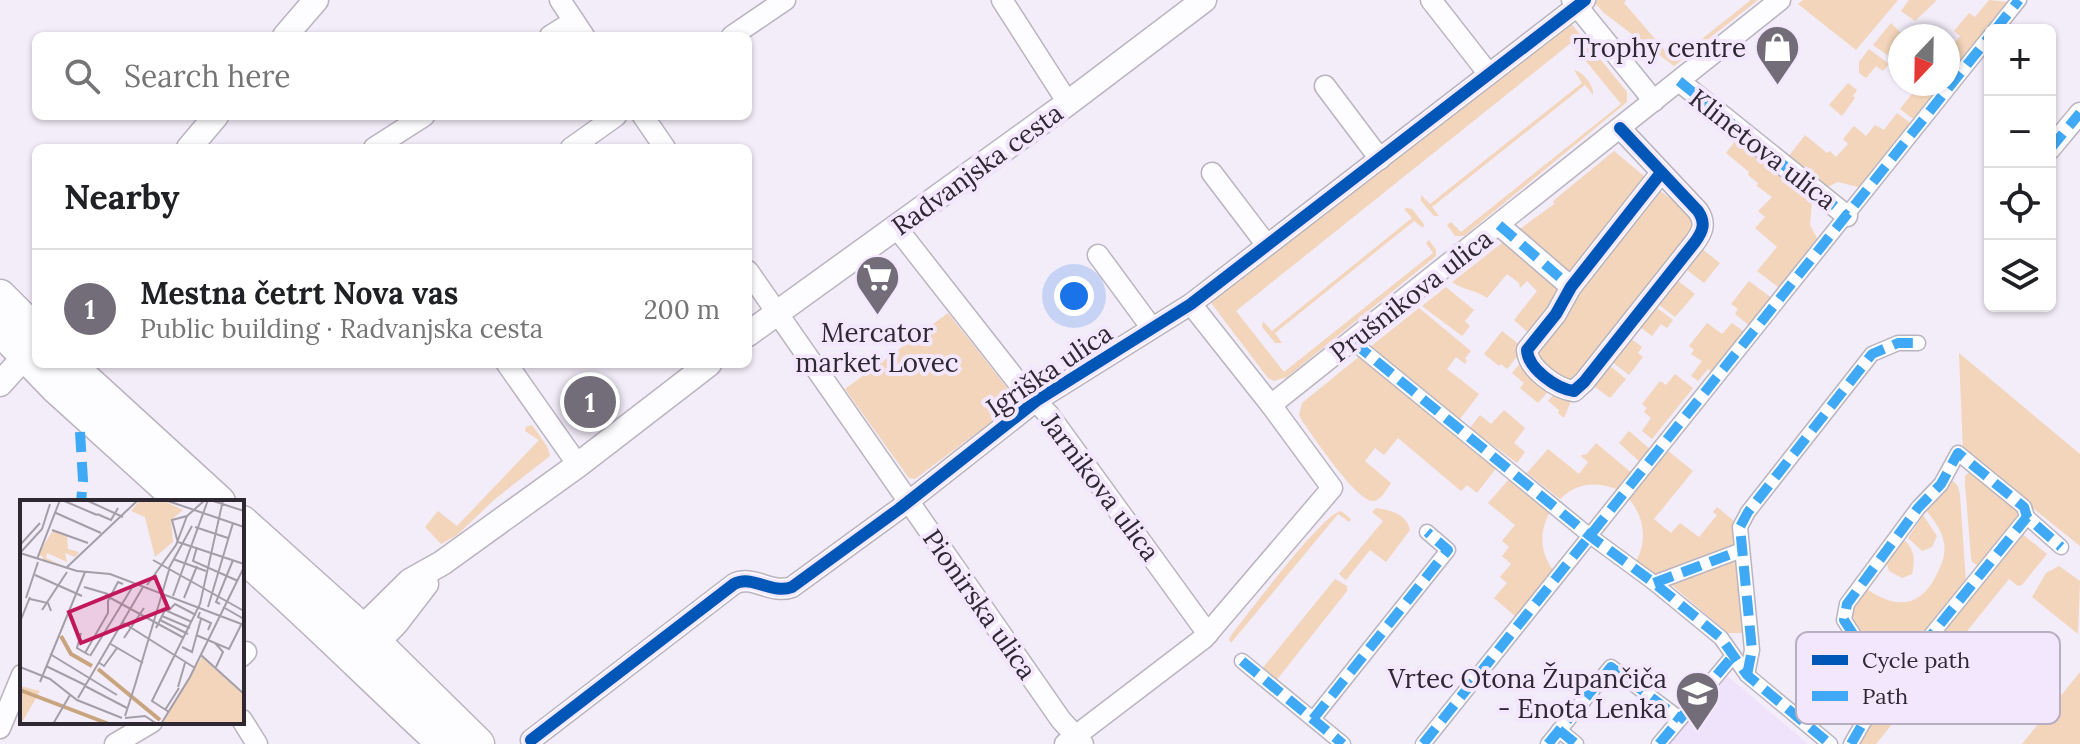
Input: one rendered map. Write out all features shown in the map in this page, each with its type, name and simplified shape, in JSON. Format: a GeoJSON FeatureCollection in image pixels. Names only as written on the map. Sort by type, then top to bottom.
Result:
{"type":"FeatureCollection","features":[{"type":"Feature","properties":{"kind":"main road"},"geometry":{"type":"LineString","coordinates":[[18,328],[32,343]]}},
{"type":"Feature","properties":{"kind":"main road"},"geometry":{"type":"LineString","coordinates":[[56,368],[181,500]]}},
{"type":"Feature","properties":{"kind":"main road"},"geometry":{"type":"LineString","coordinates":[[72,368],[217,500]]}},
{"type":"Feature","properties":{"kind":"main road"},"geometry":{"type":"LineString","coordinates":[[244,524],[360,645],[444,744]]}},
{"type":"Feature","properties":{"kind":"main road"},"geometry":{"type":"LineString","coordinates":[[244,557],[360,645],[478,744]]}},
{"type":"Feature","properties":{"kind":"street"},"geometry":{"type":"LineString","coordinates":[[288,32],[316,0]]}},
{"type":"Feature","properties":{"kind":"street"},"geometry":{"type":"LineString","coordinates":[[560,0],[579,29]]}},
{"type":"Feature","properties":{"kind":"street"},"geometry":{"type":"LineString","coordinates":[[738,32],[785,0]]}},
{"type":"Feature","properties":{"kind":"street"},"geometry":{"type":"LineString","coordinates":[[1002,0],[1068,103]]}},
{"type":"Feature","properties":{"kind":"street","name":"Radvanjska cesta"},"geometry":{"type":"LineString","coordinates":[[752,331],[1068,103],[1204,0]]}},
{"type":"Feature","properties":{"kind":"street"},"geometry":{"type":"LineString","coordinates":[[1431,0],[1488,73]]}},
{"type":"Feature","properties":{"kind":"street","name":"Prušnikova ulica"},"geometry":{"type":"LineString","coordinates":[[1271,405],[1780,0]]}},
{"type":"Feature","properties":{"kind":"street"},"geometry":{"type":"LineString","coordinates":[[2000,24],[2019,0]]}},
{"type":"Feature","properties":{"kind":"street","name":"Igriška ulica"},"geometry":{"type":"LineString","coordinates":[[531,740],[734,584],[746,581],[775,590],[792,587],[1036,401],[1191,304],[1578,2]]}},
{"type":"Feature","properties":{"kind":"street","name":"Klinetova ulica"},"geometry":{"type":"LineString","coordinates":[[1578,2],[1654,101]]}},
{"type":"Feature","properties":{"kind":"street"},"geometry":{"type":"LineString","coordinates":[[1423,744],[1984,44]]}},
{"type":"Feature","properties":{"kind":"street","name":"Klinetova ulica"},"geometry":{"type":"LineString","coordinates":[[1679,81],[1847,216]]}},
{"type":"Feature","properties":{"kind":"street"},"geometry":{"type":"LineString","coordinates":[[1325,86],[1380,159]]}},
{"type":"Feature","properties":{"kind":"street"},"geometry":{"type":"LineString","coordinates":[[2056,142],[2080,113]]}},
{"type":"Feature","properties":{"kind":"street"},"geometry":{"type":"LineString","coordinates":[[192,144],[213,120]]}},
{"type":"Feature","properties":{"kind":"street"},"geometry":{"type":"LineString","coordinates":[[380,144],[418,120]]}},
{"type":"Feature","properties":{"kind":"street"},"geometry":{"type":"LineString","coordinates":[[577,144],[610,120]]}},
{"type":"Feature","properties":{"kind":"street"},"geometry":{"type":"LineString","coordinates":[[646,120],[662,144]]}},
{"type":"Feature","properties":{"kind":"street"},"geometry":{"type":"LineString","coordinates":[[1620,128],[1698,211],[1704,220],[1703,230],[1574,391],[1557,385],[1535,367],[1526,354],[1556,314],[1571,287],[1660,174]]}},
{"type":"Feature","properties":{"kind":"street"},"geometry":{"type":"LineString","coordinates":[[1212,173],[1266,244]]}},
{"type":"Feature","properties":{"kind":"street"},"geometry":{"type":"LineString","coordinates":[[1499,225],[1571,287]]}},
{"type":"Feature","properties":{"kind":"street","name":"Jarnikova ulica"},"geometry":{"type":"LineString","coordinates":[[896,227],[1049,415],[1206,636]]}},
{"type":"Feature","properties":{"kind":"street","name":"Igriška ulica"},"geometry":{"type":"LineString","coordinates":[[1098,255],[1151,327]]}},
{"type":"Feature","properties":{"kind":"street","name":"Pionirska ulica"},"geometry":{"type":"LineString","coordinates":[[752,277],[1074,741]]}},
{"type":"Feature","properties":{"kind":"street"},"geometry":{"type":"LineString","coordinates":[[1074,741],[1206,636],[1332,488],[1191,304]]}},
{"type":"Feature","properties":{"kind":"street"},"geometry":{"type":"LineString","coordinates":[[0,384],[18,328]]}},
{"type":"Feature","properties":{"kind":"street"},"geometry":{"type":"LineString","coordinates":[[1353,342],[1590,536],[1721,638],[1747,675],[1796,716]]}},
{"type":"Feature","properties":{"kind":"street"},"geometry":{"type":"LineString","coordinates":[[1747,675],[1752,650],[1740,527],[1748,512],[1872,354],[1898,343],[1918,343]]}},
{"type":"Feature","properties":{"kind":"street"},"geometry":{"type":"LineString","coordinates":[[510,368],[578,465]]}},
{"type":"Feature","properties":{"kind":"street"},"geometry":{"type":"LineString","coordinates":[[360,645],[410,581],[442,563],[578,465],[704,368]]}},
{"type":"Feature","properties":{"kind":"street"},"geometry":{"type":"LineString","coordinates":[[1852,632],[1844,620],[1847,604],[1918,508],[1941,484],[1958,453],[2024,507],[2027,517],[2061,547]]}},
{"type":"Feature","properties":{"kind":"street"},"geometry":{"type":"LineString","coordinates":[[1934,632],[2027,517]]}},
{"type":"Feature","properties":{"kind":"street"},"geometry":{"type":"LineString","coordinates":[[1313,719],[1448,550],[1427,532]]}},
{"type":"Feature","properties":{"kind":"street"},"geometry":{"type":"LineString","coordinates":[[1654,583],[1742,550]]}},
{"type":"Feature","properties":{"kind":"street"},"geometry":{"type":"LineString","coordinates":[[1659,744],[1732,657]]}},
{"type":"Feature","properties":{"kind":"street"},"geometry":{"type":"LineString","coordinates":[[1242,661],[1343,744]]}},
{"type":"Feature","properties":{"kind":"street"},"geometry":{"type":"LineString","coordinates":[[1548,744],[1611,667],[1680,719]]}},
{"type":"Feature","properties":{"kind":"street"},"geometry":{"type":"LineString","coordinates":[[0,728],[20,680]]}},
{"type":"Feature","properties":{"kind":"street"},"geometry":{"type":"LineString","coordinates":[[244,723],[257,744]]}},
{"type":"Feature","properties":{"kind":"street"},"geometry":{"type":"LineString","coordinates":[[115,744],[149,724]]}},
{"type":"Feature","properties":{"kind":"street"},"geometry":{"type":"LineString","coordinates":[[1806,724],[1830,744]]}},
{"type":"Feature","properties":{"kind":"street"},"geometry":{"type":"LineString","coordinates":[[1851,744],[1862,724]]}},
{"type":"Feature","properties":{"kind":"street"},"geometry":{"type":"LineString","coordinates":[[1559,730],[1576,744]]}},
{"type":"Feature","properties":{"kind":"shaded area"},"geometry":{"type":"Polygon","coordinates":[[[1597,0],[1626,0],[1624,3],[1674,61],[1751,0],[1758,0],[1674,66],[1604,13],[1595,3],[1597,0]]]}},
{"type":"Feature","properties":{"kind":"shaded area"},"geometry":{"type":"Polygon","coordinates":[[[1803,0],[1898,0],[1856,50],[1798,4],[1803,0]]]}},
{"type":"Feature","properties":{"kind":"shaded area"},"geometry":{"type":"Polygon","coordinates":[[[1909,0],[1936,1],[1915,21],[1901,11],[1909,0]]]}},
{"type":"Feature","properties":{"kind":"shaded area"},"geometry":{"type":"Polygon","coordinates":[[[1989,0],[2007,2],[1989,24],[1984,24],[1984,31],[1979,37],[1981,40],[1963,64],[1960,61],[1960,24],[1969,13],[1975,17],[1989,0]]]}},
{"type":"Feature","properties":{"kind":"shaded area"},"geometry":{"type":"Polygon","coordinates":[[[1569,21],[1627,92],[1627,102],[1464,236],[1455,236],[1447,225],[1451,222],[1461,232],[1621,104],[1571,43],[1236,311],[1284,372],[1433,253],[1426,243],[1429,240],[1436,250],[1436,256],[1287,377],[1274,381],[1268,378],[1208,299],[1569,21]]]}},
{"type":"Feature","properties":{"kind":"shaded area"},"geometry":{"type":"Polygon","coordinates":[[[1888,27],[1888,56],[1873,45],[1888,27]]]}},
{"type":"Feature","properties":{"kind":"shaded area"},"geometry":{"type":"Polygon","coordinates":[[[1869,49],[1888,65],[1883,71],[1876,66],[1866,78],[1859,73],[1859,62],[1869,49]]]}},
{"type":"Feature","properties":{"kind":"shaded area"},"geometry":{"type":"Polygon","coordinates":[[[1574,70],[1587,80],[1593,95],[1585,85],[1432,207],[1439,216],[1434,216],[1421,201],[1421,195],[1430,204],[1582,83],[1574,70]]]}},
{"type":"Feature","properties":{"kind":"shaded area"},"geometry":{"type":"Polygon","coordinates":[[[1848,83],[1857,90],[1842,116],[1829,105],[1848,83]]]}},
{"type":"Feature","properties":{"kind":"shaded area"},"geometry":{"type":"Polygon","coordinates":[[[1910,96],[1936,96],[1916,121],[1900,109],[1910,96]]]}},
{"type":"Feature","properties":{"kind":"shaded area"},"geometry":{"type":"Polygon","coordinates":[[[1897,113],[1913,125],[1862,188],[1838,182],[1827,187],[1789,156],[1805,135],[1836,157],[1848,144],[1843,139],[1854,126],[1866,136],[1875,125],[1884,130],[1897,113]]]}},
{"type":"Feature","properties":{"kind":"shaded area"},"geometry":{"type":"Polygon","coordinates":[[[1735,141],[1812,202],[1810,225],[1818,240],[1782,290],[1757,271],[1777,247],[1755,228],[1765,217],[1758,211],[1772,197],[1757,186],[1749,172],[1726,153],[1735,141]]]}},
{"type":"Feature","properties":{"kind":"shaded area"},"geometry":{"type":"Polygon","coordinates":[[[1614,151],[1650,181],[1572,275],[1516,232],[1554,204],[1553,201],[1614,151]]]}},
{"type":"Feature","properties":{"kind":"shaded area"},"geometry":{"type":"Polygon","coordinates":[[[1660,191],[1681,206],[1698,225],[1574,384],[1540,365],[1537,345],[1655,192],[1660,191]]]}},
{"type":"Feature","properties":{"kind":"shaded area"},"geometry":{"type":"Polygon","coordinates":[[[1404,209],[1412,209],[1424,224],[1423,228],[1414,221],[1275,333],[1282,343],[1275,343],[1262,327],[1263,321],[1272,331],[1412,218],[1404,209]]]}},
{"type":"Feature","properties":{"kind":"shaded area"},"geometry":{"type":"Polygon","coordinates":[[[1507,239],[1561,288],[1532,336],[1514,320],[1537,291],[1527,281],[1520,288],[1519,283],[1507,274],[1487,298],[1452,282],[1507,239]]]}},
{"type":"Feature","properties":{"kind":"shaded area"},"geometry":{"type":"Polygon","coordinates":[[[1698,246],[1720,263],[1704,283],[1682,266],[1698,246]]]}},
{"type":"Feature","properties":{"kind":"shaded area"},"geometry":{"type":"Polygon","coordinates":[[[1673,277],[1695,294],[1675,317],[1654,301],[1673,277]]]}},
{"type":"Feature","properties":{"kind":"shaded area"},"geometry":{"type":"Polygon","coordinates":[[[1749,281],[1773,299],[1750,326],[1735,314],[1738,309],[1731,304],[1749,281]]]}},
{"type":"Feature","properties":{"kind":"shaded area"},"geometry":{"type":"Polygon","coordinates":[[[1446,287],[1474,310],[1465,321],[1470,326],[1462,336],[1422,306],[1446,287]]]}},
{"type":"Feature","properties":{"kind":"shaded area"},"geometry":{"type":"Polygon","coordinates":[[[1652,304],[1673,320],[1667,328],[1661,324],[1652,336],[1636,324],[1652,304]]]}},
{"type":"Feature","properties":{"kind":"shaded area"},"geometry":{"type":"Polygon","coordinates":[[[1419,308],[1471,351],[1465,358],[1465,364],[1456,357],[1447,369],[1479,394],[1460,419],[1370,347],[1419,308]]]}},
{"type":"Feature","properties":{"kind":"shaded area"},"geometry":{"type":"Polygon","coordinates":[[[948,313],[1012,398],[1006,411],[915,479],[909,478],[845,389],[948,313]]]}},
{"type":"Feature","properties":{"kind":"shaded area"},"geometry":{"type":"Polygon","coordinates":[[[1707,323],[1722,334],[1732,323],[1746,333],[1713,373],[1708,369],[1698,381],[1691,376],[1702,361],[1691,354],[1694,350],[1689,346],[1707,323]]]}},
{"type":"Feature","properties":{"kind":"shaded area"},"geometry":{"type":"Polygon","coordinates":[[[1502,331],[1524,348],[1507,369],[1484,354],[1502,331]]]}},
{"type":"Feature","properties":{"kind":"shaded area"},"geometry":{"type":"Polygon","coordinates":[[[1626,335],[1642,347],[1638,353],[1643,357],[1629,375],[1607,358],[1626,335]]]}},
{"type":"Feature","properties":{"kind":"shaded area"},"geometry":{"type":"Polygon","coordinates":[[[1959,353],[2080,454],[2080,546],[1963,452],[1959,353]]]}},
{"type":"Feature","properties":{"kind":"shaded area"},"geometry":{"type":"Polygon","coordinates":[[[1360,356],[1497,467],[1477,493],[1467,485],[1461,491],[1398,438],[1384,455],[1375,448],[1365,461],[1391,483],[1379,499],[1367,499],[1347,481],[1299,415],[1302,403],[1360,356]]]}},
{"type":"Feature","properties":{"kind":"shaded area"},"geometry":{"type":"Polygon","coordinates":[[[1522,361],[1553,386],[1538,403],[1520,388],[1524,383],[1512,373],[1522,361]]]}},
{"type":"Feature","properties":{"kind":"shaded area"},"geometry":{"type":"Polygon","coordinates":[[[1604,361],[1626,379],[1610,398],[1588,382],[1604,361]]]}},
{"type":"Feature","properties":{"kind":"shaded area"},"geometry":{"type":"Polygon","coordinates":[[[1675,374],[1693,388],[1652,439],[1642,431],[1651,418],[1644,412],[1647,408],[1642,404],[1660,381],[1666,385],[1675,374]]]}},
{"type":"Feature","properties":{"kind":"shaded area"},"geometry":{"type":"Polygon","coordinates":[[[1558,389],[1571,401],[1564,418],[1548,401],[1558,389]]]}},
{"type":"Feature","properties":{"kind":"shaded area"},"geometry":{"type":"Polygon","coordinates":[[[1504,410],[1525,428],[1514,443],[1525,452],[1517,463],[1470,428],[1480,415],[1491,424],[1504,410]]]}},
{"type":"Feature","properties":{"kind":"shaded area"},"geometry":{"type":"Polygon","coordinates":[[[532,425],[547,446],[550,456],[495,499],[457,535],[441,544],[425,527],[438,511],[457,526],[539,440],[525,431],[532,425]]]}},
{"type":"Feature","properties":{"kind":"shaded area"},"geometry":{"type":"Polygon","coordinates":[[[1629,431],[1651,450],[1640,462],[1619,443],[1629,431]]]}},
{"type":"Feature","properties":{"kind":"shaded area"},"geometry":{"type":"Polygon","coordinates":[[[1596,443],[1633,474],[1619,490],[1603,485],[1580,486],[1560,499],[1527,473],[1548,449],[1579,474],[1588,462],[1581,456],[1586,455],[1596,443]]]}},
{"type":"Feature","properties":{"kind":"shaded area"},"geometry":{"type":"Polygon","coordinates":[[[1667,450],[1693,471],[1654,519],[1671,533],[1680,523],[1699,537],[1717,515],[1713,512],[1717,507],[1734,521],[1738,539],[1734,547],[1657,577],[1636,561],[1643,537],[1641,520],[1628,498],[1667,450]]]}},
{"type":"Feature","properties":{"kind":"shaded area"},"geometry":{"type":"Polygon","coordinates":[[[1970,471],[2018,510],[2016,522],[1983,563],[1977,565],[1971,557],[1965,484],[1965,476],[1970,471]]]}},
{"type":"Feature","properties":{"kind":"shaded area"},"geometry":{"type":"Polygon","coordinates":[[[1511,477],[1551,510],[1542,540],[1553,570],[1516,617],[1494,598],[1507,583],[1500,577],[1511,564],[1502,556],[1509,547],[1502,541],[1515,525],[1488,503],[1511,477]]]}},
{"type":"Feature","properties":{"kind":"shaded area"},"geometry":{"type":"Polygon","coordinates":[[[1952,480],[1958,486],[1966,583],[1927,632],[1860,632],[1850,618],[1855,600],[1865,588],[1887,600],[1906,602],[1923,594],[1937,574],[1944,555],[1943,538],[1926,510],[1952,480]]]}},
{"type":"Feature","properties":{"kind":"shaded area"},"geometry":{"type":"Polygon","coordinates":[[[1376,508],[1402,517],[1410,530],[1386,562],[1370,550],[1346,580],[1339,574],[1383,521],[1372,512],[1376,508]]]}},
{"type":"Feature","properties":{"kind":"shaded area"},"geometry":{"type":"Polygon","coordinates":[[[1341,511],[1351,519],[1349,522],[1338,514],[1231,643],[1229,639],[1232,634],[1286,566],[1319,528],[1341,511]]]}},
{"type":"Feature","properties":{"kind":"shaded area"},"geometry":{"type":"Polygon","coordinates":[[[1923,515],[1937,536],[1932,547],[1922,551],[1908,538],[1923,515]]]}},
{"type":"Feature","properties":{"kind":"shaded area"},"geometry":{"type":"Polygon","coordinates":[[[2020,532],[2047,554],[2022,585],[2018,586],[2009,579],[1966,632],[1940,632],[2020,532]]]}},
{"type":"Feature","properties":{"kind":"shaded area"},"geometry":{"type":"Polygon","coordinates":[[[1903,539],[1912,551],[1914,564],[1912,574],[1902,578],[1889,571],[1886,561],[1903,539]]]}},
{"type":"Feature","properties":{"kind":"shaded area"},"geometry":{"type":"Polygon","coordinates":[[[1737,559],[1744,633],[1728,633],[1667,581],[1737,559]]]}},
{"type":"Feature","properties":{"kind":"shaded area"},"geometry":{"type":"Polygon","coordinates":[[[2059,566],[2080,581],[2078,634],[2032,597],[2046,573],[2059,566]]]}},
{"type":"Feature","properties":{"kind":"shaded area"},"geometry":{"type":"Polygon","coordinates":[[[1335,579],[1347,586],[1347,591],[1275,682],[1261,670],[1335,579]]]}},
{"type":"Feature","properties":{"kind":"shaded area"},"geometry":{"type":"Polygon","coordinates":[[[2080,672],[2080,744],[2022,744],[2038,724],[2060,724],[2060,697],[2080,672]]]}},
{"type":"Feature","properties":{"kind":"shaded area"},"geometry":{"type":"Polygon","coordinates":[[[1725,674],[1808,744],[1667,744],[1725,674]]]}},
{"type":"Feature","properties":{"kind":"shaded area"},"geometry":{"type":"Polygon","coordinates":[[[1869,724],[1892,724],[1876,744],[1857,744],[1869,724]]]}},
{"type":"Feature","properties":{"kind":"marked path"},"geometry":{"type":"LineString","coordinates":[[2000,24],[2019,0]]}},
{"type":"Feature","properties":{"kind":"marked path"},"geometry":{"type":"LineString","coordinates":[[1423,744],[1984,43]]}},
{"type":"Feature","properties":{"kind":"marked path"},"geometry":{"type":"LineString","coordinates":[[1679,81],[1847,216]]}},
{"type":"Feature","properties":{"kind":"marked path"},"geometry":{"type":"LineString","coordinates":[[2056,142],[2080,113]]}},
{"type":"Feature","properties":{"kind":"marked path"},"geometry":{"type":"LineString","coordinates":[[1499,225],[1571,287]]}},
{"type":"Feature","properties":{"kind":"marked path"},"geometry":{"type":"LineString","coordinates":[[1353,342],[1590,536],[1721,638],[1747,675],[1796,716]]}},
{"type":"Feature","properties":{"kind":"marked path"},"geometry":{"type":"LineString","coordinates":[[1747,675],[1752,650],[1740,527],[1748,512],[1872,354],[1898,343],[1918,343]]}},
{"type":"Feature","properties":{"kind":"marked path"},"geometry":{"type":"LineString","coordinates":[[80,432],[81,500]]}},
{"type":"Feature","properties":{"kind":"marked path"},"geometry":{"type":"LineString","coordinates":[[1852,632],[1844,620],[1847,604],[1918,508],[1941,484],[1958,453],[2024,507],[2027,517]]}},
{"type":"Feature","properties":{"kind":"marked path"},"geometry":{"type":"LineString","coordinates":[[1934,632],[2027,517],[2061,547]]}},
{"type":"Feature","properties":{"kind":"marked path"},"geometry":{"type":"LineString","coordinates":[[1313,719],[1448,550],[1427,532]]}},
{"type":"Feature","properties":{"kind":"marked path"},"geometry":{"type":"LineString","coordinates":[[1654,583],[1742,550]]}},
{"type":"Feature","properties":{"kind":"marked path"},"geometry":{"type":"LineString","coordinates":[[1659,744],[1732,657]]}},
{"type":"Feature","properties":{"kind":"marked path"},"geometry":{"type":"LineString","coordinates":[[1242,661],[1343,744]]}},
{"type":"Feature","properties":{"kind":"marked path"},"geometry":{"type":"LineString","coordinates":[[1548,744],[1611,667],[1680,719]]}},
{"type":"Feature","properties":{"kind":"marked path"},"geometry":{"type":"LineString","coordinates":[[1806,724],[1830,744]]}},
{"type":"Feature","properties":{"kind":"marked path"},"geometry":{"type":"LineString","coordinates":[[1851,744],[1862,724]]}},
{"type":"Feature","properties":{"kind":"marked path"},"geometry":{"type":"LineString","coordinates":[[1559,730],[1576,744]]}},
{"type":"Feature","properties":{"kind":"cycle path"},"geometry":{"type":"LineString","coordinates":[[531,740],[734,584],[748,581],[777,588],[792,587],[899,509],[1036,401],[1191,304],[1585,0]]}},
{"type":"Feature","properties":{"kind":"cycle path"},"geometry":{"type":"LineString","coordinates":[[1620,128],[1698,211],[1702,227],[1695,242],[1584,382],[1574,391],[1560,386],[1538,371],[1527,350],[1556,314],[1571,287],[1660,174]]}},
{"type":"Feature","properties":{"kind":"place","name":"Trophy centre"},"geometry":{"type":"Point","coordinates":[1777,86]}},
{"type":"Feature","properties":{"kind":"place","name":"Mercator market Lovec"},"geometry":{"type":"Point","coordinates":[877,316]}},
{"type":"Feature","properties":{"kind":"place","name":"Mestna četrt Nova vas"},"geometry":{"type":"Point","coordinates":[590,402]}},
{"type":"Feature","properties":{"kind":"place","name":"Vrtec Otona Župančiča - Enota Lenka"},"geometry":{"type":"Point","coordinates":[1698,732]}}]}
